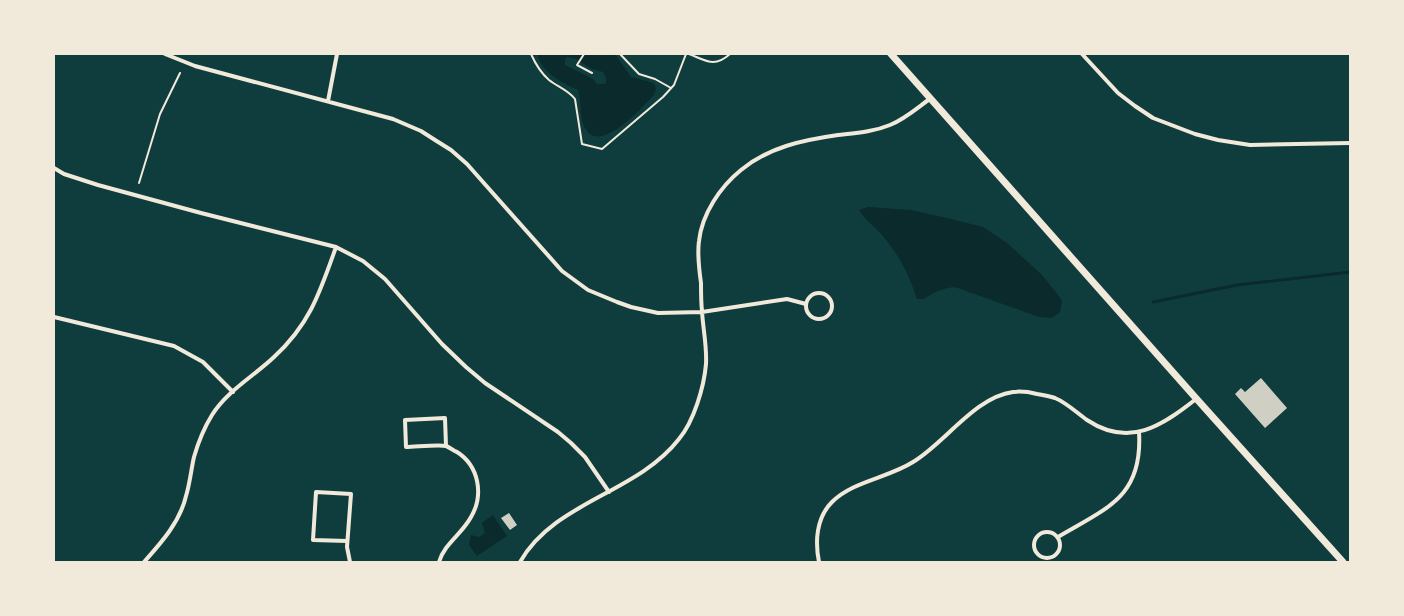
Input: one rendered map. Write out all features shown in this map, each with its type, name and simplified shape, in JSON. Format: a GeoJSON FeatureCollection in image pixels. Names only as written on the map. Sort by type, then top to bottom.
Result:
{"type":"FeatureCollection","features":[{"type":"Feature","properties":{"kind":"main road"},"geometry":{"type":"LineString","coordinates":[[891,54],[1196,399],[1343,562]]}},
{"type":"Feature","properties":{"kind":"street"},"geometry":{"type":"LineString","coordinates":[[165,54],[194,66],[393,119],[421,131],[451,150],[467,164],[562,271],[588,290],[631,307],[658,313],[702,312],[787,299],[806,304]]}},
{"type":"Feature","properties":{"kind":"street"},"geometry":{"type":"LineString","coordinates":[[328,101],[337,54]]}},
{"type":"Feature","properties":{"kind":"street"},"geometry":{"type":"LineString","coordinates":[[1082,54],[1118,93],[1153,118],[1172,127],[1218,140],[1250,145],[1350,143]]}},
{"type":"Feature","properties":{"kind":"street"},"geometry":{"type":"LineString","coordinates":[[520,562],[527,549],[538,537],[563,517],[609,492],[656,463],[680,439],[688,425],[699,396],[706,366],[706,349],[698,254],[701,234],[709,208],[717,196],[740,171],[766,153],[786,145],[820,138],[858,134],[891,125],[906,117],[931,98]]}},
{"type":"Feature","properties":{"kind":"street"},"geometry":{"type":"LineString","coordinates":[[54,168],[64,174],[201,213],[336,247],[357,257],[372,267],[385,279],[454,356],[485,383],[558,432],[571,443],[585,457],[609,492]]}},
{"type":"Feature","properties":{"kind":"street"},"geometry":{"type":"LineString","coordinates":[[144,562],[162,542],[173,526],[186,496],[198,443],[212,415],[233,392],[274,358],[298,331],[318,298],[336,247]]}},
{"type":"Feature","properties":{"kind":"street"},"geometry":{"type":"LineString","coordinates":[[819,293],[830,299],[832,307],[829,315],[823,319],[815,319],[807,311],[806,304],[810,296],[819,293]]}},
{"type":"Feature","properties":{"kind":"street"},"geometry":{"type":"LineString","coordinates":[[54,318],[174,346],[202,362],[233,392]]}},
{"type":"Feature","properties":{"kind":"street"},"geometry":{"type":"LineString","coordinates":[[819,562],[817,551],[818,531],[822,517],[831,503],[853,489],[913,462],[980,406],[1003,394],[1026,391],[1055,398],[1089,421],[1106,429],[1123,433],[1139,432],[1164,423],[1196,399]]}},
{"type":"Feature","properties":{"kind":"street"},"geometry":{"type":"LineString","coordinates":[[439,562],[445,549],[471,518],[479,495],[476,478],[471,467],[460,455],[446,446],[406,447],[405,420],[445,418],[446,446]]}},
{"type":"Feature","properties":{"kind":"street"},"geometry":{"type":"LineString","coordinates":[[1058,537],[1110,506],[1125,491],[1136,471],[1140,449],[1139,432]]}},
{"type":"Feature","properties":{"kind":"street"},"geometry":{"type":"LineString","coordinates":[[347,541],[313,540],[316,492],[351,494],[347,541],[350,562]]}},
{"type":"Feature","properties":{"kind":"street"},"geometry":{"type":"LineString","coordinates":[[1047,531],[1052,532],[1058,537],[1060,546],[1057,554],[1049,558],[1044,558],[1037,553],[1034,541],[1039,534],[1047,531]]}},
{"type":"Feature","properties":{"kind":"path"},"geometry":{"type":"LineString","coordinates":[[531,54],[542,73],[570,93],[575,99],[582,144],[602,148],[664,97],[674,85],[687,54],[713,63],[722,60],[730,54]]}},
{"type":"Feature","properties":{"kind":"path"},"geometry":{"type":"LineString","coordinates":[[584,54],[577,64],[592,73]]}},
{"type":"Feature","properties":{"kind":"path"},"geometry":{"type":"LineString","coordinates":[[620,54],[639,74],[655,79],[671,88]]}},
{"type":"Feature","properties":{"kind":"path"},"geometry":{"type":"LineString","coordinates":[[139,183],[147,152],[160,114],[180,73]]}},
{"type":"Feature","properties":{"kind":"water"},"geometry":{"type":"Polygon","coordinates":[[[537,54],[615,54],[631,77],[654,83],[656,89],[654,95],[630,119],[620,127],[599,136],[591,134],[582,122],[578,90],[553,76],[540,61],[537,54]],[[567,57],[565,59],[565,65],[593,79],[597,84],[606,83],[606,78],[603,72],[592,69],[576,59],[567,57]]]}},
{"type":"Feature","properties":{"kind":"water"},"geometry":{"type":"Polygon","coordinates":[[[868,207],[911,210],[983,227],[1007,243],[1042,275],[1062,300],[1060,312],[1052,318],[1039,317],[955,287],[946,288],[931,294],[924,299],[917,299],[911,281],[894,250],[859,210],[868,207]]]}},
{"type":"Feature","properties":{"kind":"water"},"geometry":{"type":"Polygon","coordinates":[[[493,515],[507,536],[477,556],[469,545],[471,535],[479,537],[485,533],[482,523],[493,515]]]}},
{"type":"Feature","properties":{"kind":"building"},"geometry":{"type":"Polygon","coordinates":[[[1261,378],[1287,408],[1265,428],[1235,394],[1241,388],[1245,392],[1261,378]]]}},
{"type":"Feature","properties":{"kind":"building"},"geometry":{"type":"Polygon","coordinates":[[[509,513],[517,525],[510,530],[501,518],[509,513]]]}},
{"type":"Feature","properties":{"kind":"waterway"},"geometry":{"type":"LineString","coordinates":[[1153,302],[1237,285],[1350,272]]}}]}
